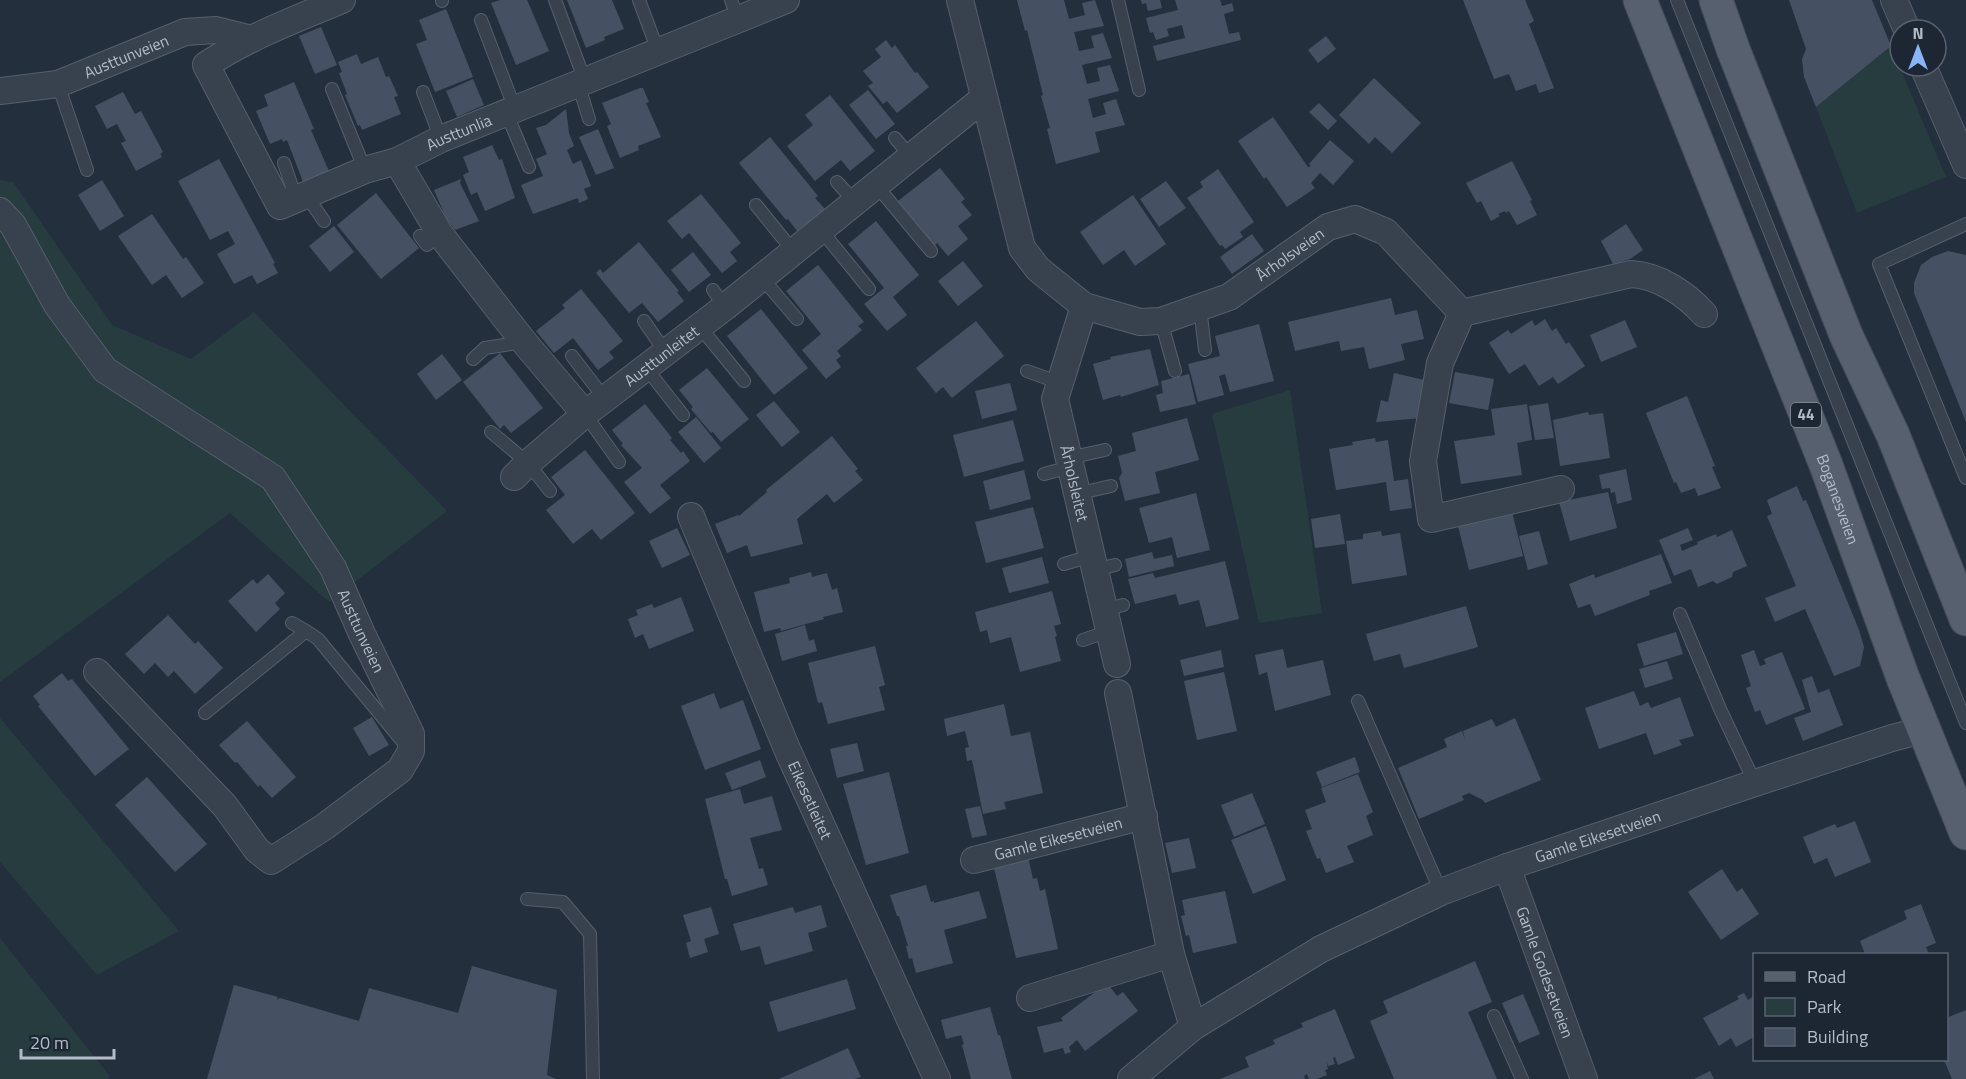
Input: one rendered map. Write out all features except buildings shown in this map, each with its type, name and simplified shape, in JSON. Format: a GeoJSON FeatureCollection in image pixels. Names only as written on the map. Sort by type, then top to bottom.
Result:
{"type":"FeatureCollection","features":[{"type":"Feature","properties":{"kind":"main road","name":"Boganesveien"},"geometry":{"type":"LineString","coordinates":[[1640,0],[1826,465],[1923,730],[1966,833]]}},
{"type":"Feature","properties":{"kind":"main road"},"geometry":{"type":"LineString","coordinates":[[1716,0],[1733,49],[1846,334],[1893,435],[1966,619]]}},
{"type":"Feature","properties":{"kind":"street"},"geometry":{"type":"LineString","coordinates":[[301,197],[280,206],[206,65],[310,6],[342,0]]}},
{"type":"Feature","properties":{"kind":"street","name":"Austtunlia"},"geometry":{"type":"LineString","coordinates":[[301,197],[365,170],[397,161],[441,139],[658,51],[735,9],[786,0]]}},
{"type":"Feature","properties":{"kind":"street","name":"Årholsveien"},"geometry":{"type":"LineString","coordinates":[[960,0],[1022,248],[1038,269],[1084,306],[1140,322],[1161,321],[1229,297],[1328,227],[1355,219],[1386,232],[1462,313]]}},
{"type":"Feature","properties":{"kind":"street"},"geometry":{"type":"LineString","coordinates":[[1894,0],[1902,18]]}},
{"type":"Feature","properties":{"kind":"street","name":"Austtunveien"},"geometry":{"type":"LineString","coordinates":[[0,90],[58,84],[185,32],[216,30],[252,39]]}},
{"type":"Feature","properties":{"kind":"street"},"geometry":{"type":"LineString","coordinates":[[1928,78],[1966,165]]}},
{"type":"Feature","properties":{"kind":"street","name":"Austtunleitet"},"geometry":{"type":"LineString","coordinates":[[521,470],[585,414],[700,327],[719,298],[762,278],[876,185],[903,148],[984,98]]}},
{"type":"Feature","properties":{"kind":"street"},"geometry":{"type":"LineString","coordinates":[[397,161],[430,235],[585,414]]}},
{"type":"Feature","properties":{"kind":"street","name":"Austtunveien"},"geometry":{"type":"LineString","coordinates":[[0,212],[13,225],[57,305],[105,370],[273,478],[333,568],[411,735],[411,751]]}},
{"type":"Feature","properties":{"kind":"street"},"geometry":{"type":"LineString","coordinates":[[1561,489],[1431,519],[1423,461],[1440,363],[1462,313],[1631,274],[1643,274],[1691,300],[1704,314]]}},
{"type":"Feature","properties":{"kind":"street","name":"Årholsleitet"},"geometry":{"type":"LineString","coordinates":[[1084,306],[1055,399],[1076,494],[1100,564],[1112,615],[1117,664]]}},
{"type":"Feature","properties":{"kind":"street","name":"Eikesetleitet"},"geometry":{"type":"LineString","coordinates":[[691,516],[787,749],[937,1079]]}},
{"type":"Feature","properties":{"kind":"street"},"geometry":{"type":"LineString","coordinates":[[97,672],[225,806],[257,850],[271,861],[324,828],[400,770],[411,751]]}},
{"type":"Feature","properties":{"kind":"street","name":"Gamle Eikesetveien"},"geometry":{"type":"LineString","coordinates":[[1118,693],[1171,954],[1193,1028]]}},
{"type":"Feature","properties":{"kind":"street","name":"Gamle Eikesetveien"},"geometry":{"type":"LineString","coordinates":[[1131,1079],[1193,1028],[1321,949],[1441,892],[1507,867],[1755,783],[1923,730]]}},
{"type":"Feature","properties":{"kind":"street","name":"Gamle Eikesetveien"},"geometry":{"type":"LineString","coordinates":[[974,860],[1144,816]]}},
{"type":"Feature","properties":{"kind":"street","name":"Gamle Godesetveien"},"geometry":{"type":"LineString","coordinates":[[1507,867],[1584,1079]]}},
{"type":"Feature","properties":{"kind":"street"},"geometry":{"type":"LineString","coordinates":[[1030,998],[1171,954]]}},
{"type":"Feature","properties":{"kind":"lane"},"geometry":{"type":"LineString","coordinates":[[555,0],[581,82],[589,119]]}},
{"type":"Feature","properties":{"kind":"lane"},"geometry":{"type":"LineString","coordinates":[[639,0],[658,51]]}},
{"type":"Feature","properties":{"kind":"lane"},"geometry":{"type":"LineString","coordinates":[[1118,0],[1140,90]]}},
{"type":"Feature","properties":{"kind":"lane"},"geometry":{"type":"LineString","coordinates":[[1677,0],[1966,723]]}},
{"type":"Feature","properties":{"kind":"lane"},"geometry":{"type":"LineString","coordinates":[[481,20],[529,167]]}},
{"type":"Feature","properties":{"kind":"lane"},"geometry":{"type":"LineString","coordinates":[[58,84],[87,170]]}},
{"type":"Feature","properties":{"kind":"lane"},"geometry":{"type":"LineString","coordinates":[[332,89],[365,170]]}},
{"type":"Feature","properties":{"kind":"lane"},"geometry":{"type":"LineString","coordinates":[[423,92],[441,139]]}},
{"type":"Feature","properties":{"kind":"lane"},"geometry":{"type":"LineString","coordinates":[[284,162],[301,197],[324,221]]}},
{"type":"Feature","properties":{"kind":"lane"},"geometry":{"type":"LineString","coordinates":[[837,182],[855,202]]}},
{"type":"Feature","properties":{"kind":"lane"},"geometry":{"type":"LineString","coordinates":[[876,185],[931,251]]}},
{"type":"Feature","properties":{"kind":"lane"},"geometry":{"type":"LineString","coordinates":[[756,205],[794,252]]}},
{"type":"Feature","properties":{"kind":"lane"},"geometry":{"type":"LineString","coordinates":[[1966,224],[1879,264],[1966,478]]}},
{"type":"Feature","properties":{"kind":"lane"},"geometry":{"type":"LineString","coordinates":[[821,230],[869,289]]}},
{"type":"Feature","properties":{"kind":"lane"},"geometry":{"type":"LineString","coordinates":[[762,278],[797,319]]}},
{"type":"Feature","properties":{"kind":"lane"},"geometry":{"type":"LineString","coordinates":[[1200,307],[1205,350]]}},
{"type":"Feature","properties":{"kind":"lane"},"geometry":{"type":"LineString","coordinates":[[644,321],[656,360],[683,415]]}},
{"type":"Feature","properties":{"kind":"lane"},"geometry":{"type":"LineString","coordinates":[[1161,321],[1175,371]]}},
{"type":"Feature","properties":{"kind":"lane"},"geometry":{"type":"LineString","coordinates":[[700,327],[744,381]]}},
{"type":"Feature","properties":{"kind":"lane"},"geometry":{"type":"LineString","coordinates":[[473,359],[485,348],[524,342]]}},
{"type":"Feature","properties":{"kind":"lane"},"geometry":{"type":"LineString","coordinates":[[572,356],[605,399]]}},
{"type":"Feature","properties":{"kind":"lane"},"geometry":{"type":"LineString","coordinates":[[1027,371],[1060,383]]}},
{"type":"Feature","properties":{"kind":"lane"},"geometry":{"type":"LineString","coordinates":[[585,414],[618,462]]}},
{"type":"Feature","properties":{"kind":"lane"},"geometry":{"type":"LineString","coordinates":[[491,432],[521,470],[550,491]]}},
{"type":"Feature","properties":{"kind":"lane"},"geometry":{"type":"LineString","coordinates":[[1044,474],[1069,462],[1105,450]]}},
{"type":"Feature","properties":{"kind":"lane"},"geometry":{"type":"LineString","coordinates":[[1076,494],[1111,486]]}},
{"type":"Feature","properties":{"kind":"lane"},"geometry":{"type":"LineString","coordinates":[[1064,564],[1100,564]]}},
{"type":"Feature","properties":{"kind":"lane"},"geometry":{"type":"LineString","coordinates":[[1680,614],[1719,709],[1755,783]]}},
{"type":"Feature","properties":{"kind":"lane"},"geometry":{"type":"LineString","coordinates":[[1083,640],[1112,615]]}},
{"type":"Feature","properties":{"kind":"lane"},"geometry":{"type":"LineString","coordinates":[[292,623],[318,639],[411,751]]}},
{"type":"Feature","properties":{"kind":"lane"},"geometry":{"type":"LineString","coordinates":[[205,713],[306,631]]}},
{"type":"Feature","properties":{"kind":"lane"},"geometry":{"type":"LineString","coordinates":[[1358,701],[1441,892]]}},
{"type":"Feature","properties":{"kind":"lane"},"geometry":{"type":"LineString","coordinates":[[526,899],[563,902],[590,934],[593,1079]]}},
{"type":"Feature","properties":{"kind":"lane"},"geometry":{"type":"LineString","coordinates":[[1494,1016],[1522,1079]]}},
{"type":"Feature","properties":{"kind":"green space"},"geometry":{"type":"Polygon","coordinates":[[[1888,48],[1888,78],[1904,78],[1946,177],[1857,213],[1816,107],[1888,48]]]}},
{"type":"Feature","properties":{"kind":"green space"},"geometry":{"type":"Polygon","coordinates":[[[0,180],[13,182],[112,325],[191,359],[254,312],[447,511],[329,602],[230,513],[0,682],[0,180]]]}},
{"type":"Feature","properties":{"kind":"green space"},"geometry":{"type":"Polygon","coordinates":[[[1290,390],[1322,613],[1259,623],[1212,414],[1290,390]]]}},
{"type":"Feature","properties":{"kind":"green space"},"geometry":{"type":"Polygon","coordinates":[[[0,718],[179,931],[97,975],[0,862],[0,718]]]}},
{"type":"Feature","properties":{"kind":"green space"},"geometry":{"type":"Polygon","coordinates":[[[0,938],[109,1075],[108,1079],[0,1079],[0,938]]]}}]}
